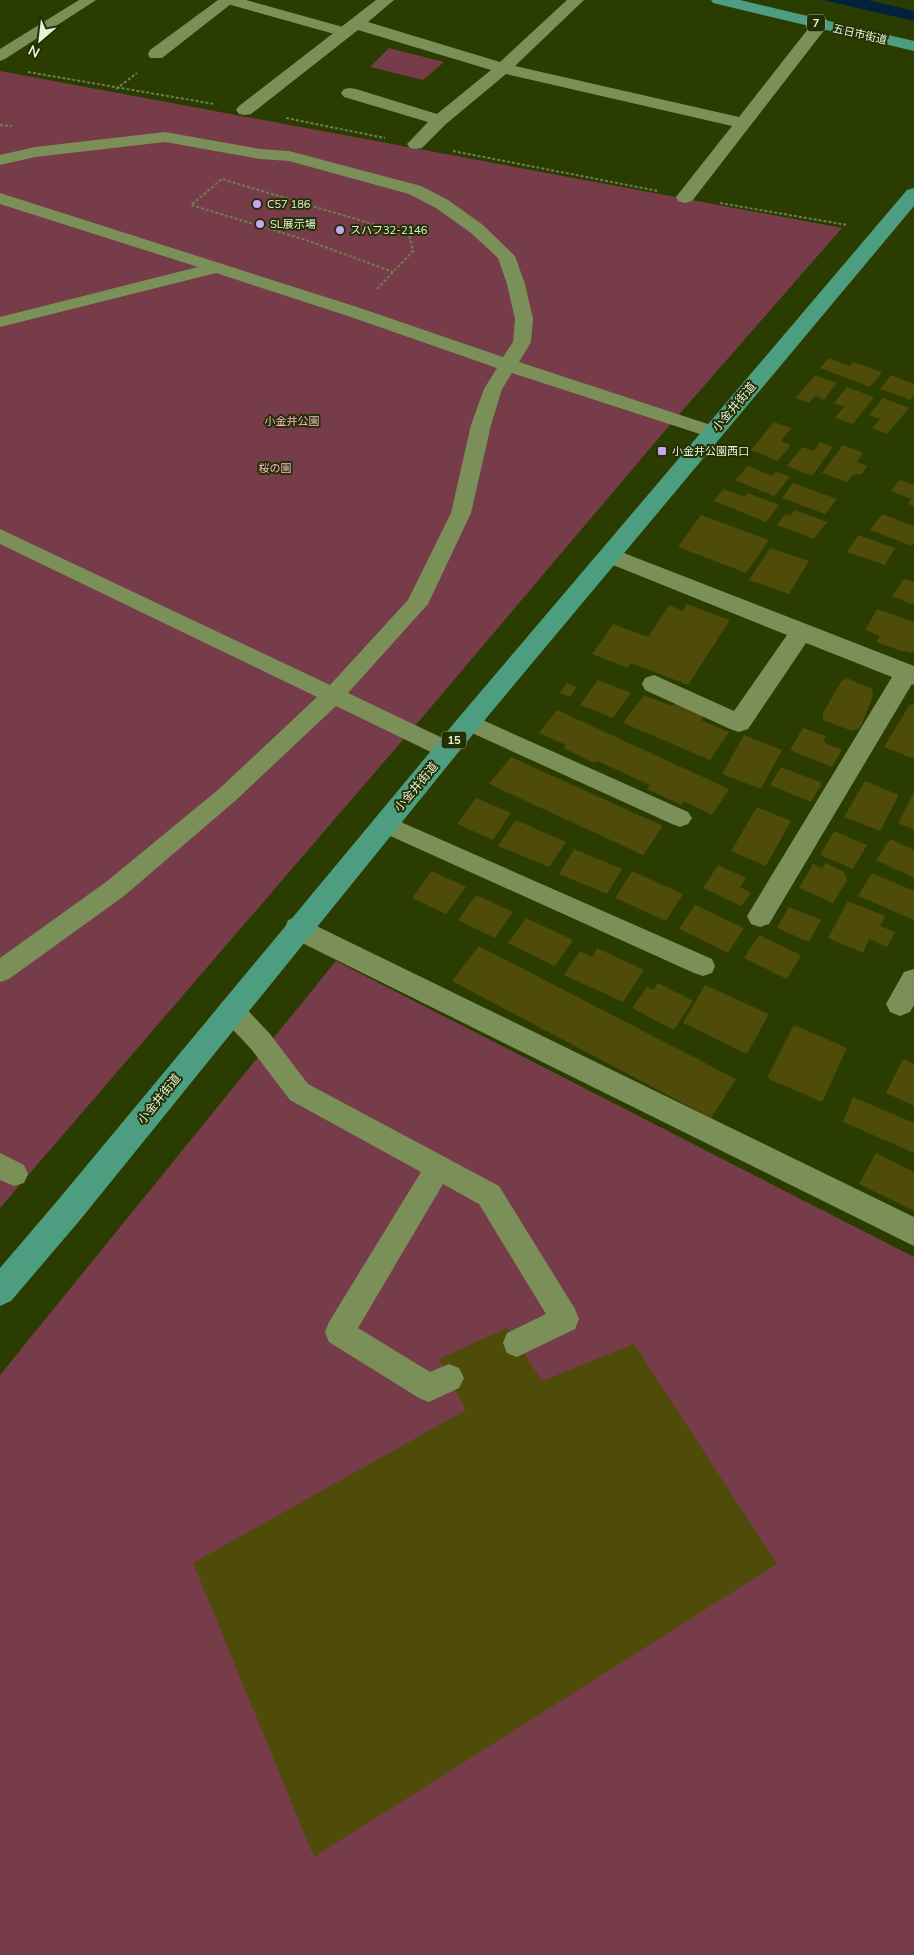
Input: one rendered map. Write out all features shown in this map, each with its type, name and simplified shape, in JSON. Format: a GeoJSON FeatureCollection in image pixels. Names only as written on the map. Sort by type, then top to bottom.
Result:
{"type":"FeatureCollection","features":[{"type":"Feature","properties":{"kind":"main road","name":"五日市街道"},"geometry":{"type":"LineString","coordinates":[[718,0],[914,46]]}},
{"type":"Feature","properties":{"kind":"main road","name":"小金井街道"},"geometry":{"type":"LineString","coordinates":[[0,1291],[69,1210],[298,928],[469,722],[611,556],[914,194]]}},
{"type":"Feature","properties":{"kind":"street"},"geometry":{"type":"LineString","coordinates":[[156,54],[228,0]]}},
{"type":"Feature","properties":{"kind":"street"},"geometry":{"type":"LineString","coordinates":[[245,110],[386,0]]}},
{"type":"Feature","properties":{"kind":"street"},"geometry":{"type":"LineString","coordinates":[[416,144],[440,120],[503,68],[576,0]]}},
{"type":"Feature","properties":{"kind":"street"},"geometry":{"type":"LineString","coordinates":[[686,196],[821,24]]}},
{"type":"Feature","properties":{"kind":"street"},"geometry":{"type":"LineString","coordinates":[[350,28],[503,68],[743,123]]}},
{"type":"Feature","properties":{"kind":"street"},"geometry":{"type":"LineString","coordinates":[[350,93],[440,120]]}},
{"type":"Feature","properties":{"kind":"street"},"geometry":{"type":"LineString","coordinates":[[611,556],[910,675],[760,916]]}},
{"type":"Feature","properties":{"kind":"street"},"geometry":{"type":"LineString","coordinates":[[654,684],[739,723],[802,631]]}},
{"type":"Feature","properties":{"kind":"street"},"geometry":{"type":"LineString","coordinates":[[298,928],[914,1232]]}},
{"type":"Feature","properties":{"kind":"street"},"geometry":{"type":"LineString","coordinates":[[900,1004],[914,980]]}},
{"type":"Feature","properties":{"kind":"lane"},"geometry":{"type":"LineString","coordinates":[[0,56],[89,0]]}},
{"type":"Feature","properties":{"kind":"lane"},"geometry":{"type":"LineString","coordinates":[[228,0],[350,28]]}},
{"type":"Feature","properties":{"kind":"lane"},"geometry":{"type":"LineString","coordinates":[[0,160],[35,152],[165,137],[260,154],[289,156],[415,190],[442,204],[477,229],[506,256],[516,284],[524,319],[522,342],[493,389],[481,425],[461,513],[417,604],[333,696],[227,795],[115,889],[0,972]]}},
{"type":"Feature","properties":{"kind":"lane"},"geometry":{"type":"LineString","coordinates":[[0,198],[354,312],[508,366],[713,432]]}},
{"type":"Feature","properties":{"kind":"lane"},"geometry":{"type":"LineString","coordinates":[[0,322],[217,268]]}},
{"type":"Feature","properties":{"kind":"lane"},"geometry":{"type":"LineString","coordinates":[[0,536],[446,750]]}},
{"type":"Feature","properties":{"kind":"lane"},"geometry":{"type":"LineString","coordinates":[[469,722],[680,818]]}},
{"type":"Feature","properties":{"kind":"lane"},"geometry":{"type":"LineString","coordinates":[[385,824],[703,966]]}},
{"type":"Feature","properties":{"kind":"lane"},"geometry":{"type":"LineString","coordinates":[[231,1010],[260,1042],[299,1092],[489,1195],[565,1318],[517,1343]]}},
{"type":"Feature","properties":{"kind":"lane"},"geometry":{"type":"LineString","coordinates":[[438,1167],[339,1332],[429,1388],[449,1378]]}},
{"type":"Feature","properties":{"kind":"path"},"geometry":{"type":"LineString","coordinates":[[354,312],[413,252],[409,235],[222,179],[191,205],[306,240],[393,272]]}},
{"type":"Feature","properties":{"kind":"green space"},"geometry":{"type":"Polygon","coordinates":[[[389,48],[444,62],[423,80],[370,67],[389,48]]]}},
{"type":"Feature","properties":{"kind":"green space","name":"小金井公園"},"geometry":{"type":"Polygon","coordinates":[[[0,71],[842,228],[669,426],[420,720],[0,1208],[0,71]]]}},
{"type":"Feature","properties":{"kind":"green space"},"geometry":{"type":"Polygon","coordinates":[[[336,961],[914,1257],[914,1955],[0,1955],[0,1375],[336,961]]]}},
{"type":"Feature","properties":{"kind":"water"},"geometry":{"type":"Polygon","coordinates":[[[823,0],[868,0],[914,11],[914,21],[823,0]]]}},
{"type":"Feature","properties":{"kind":"building"},"geometry":{"type":"Polygon","coordinates":[[[829,358],[850,366],[853,362],[882,372],[870,387],[820,368],[829,358]]]}},
{"type":"Feature","properties":{"kind":"building"},"geometry":{"type":"Polygon","coordinates":[[[815,375],[837,383],[824,400],[815,396],[809,403],[796,398],[815,375]]]}},
{"type":"Feature","properties":{"kind":"building"},"geometry":{"type":"Polygon","coordinates":[[[891,375],[914,384],[914,396],[910,400],[880,389],[891,375]]]}},
{"type":"Feature","properties":{"kind":"building"},"geometry":{"type":"Polygon","coordinates":[[[847,387],[874,397],[853,424],[835,418],[844,407],[834,403],[847,387]]]}},
{"type":"Feature","properties":{"kind":"building"},"geometry":{"type":"Polygon","coordinates":[[[883,398],[909,408],[887,434],[872,428],[880,419],[869,415],[883,398]]]}},
{"type":"Feature","properties":{"kind":"building"},"geometry":{"type":"Polygon","coordinates":[[[774,422],[791,428],[781,441],[791,445],[778,461],[751,450],[774,422]]]}},
{"type":"Feature","properties":{"kind":"building"},"geometry":{"type":"Polygon","coordinates":[[[820,442],[833,447],[812,476],[787,466],[802,447],[814,451],[820,442]]]}},
{"type":"Feature","properties":{"kind":"building"},"geometry":{"type":"Polygon","coordinates":[[[843,445],[863,453],[857,462],[867,466],[862,474],[853,475],[847,482],[822,473],[843,445]]]}},
{"type":"Feature","properties":{"kind":"building"},"geometry":{"type":"Polygon","coordinates":[[[748,466],[772,476],[776,471],[790,477],[774,496],[735,480],[748,466]]]}},
{"type":"Feature","properties":{"kind":"building"},"geometry":{"type":"Polygon","coordinates":[[[899,480],[914,485],[914,506],[908,504],[911,499],[891,491],[899,480]]]}},
{"type":"Feature","properties":{"kind":"building"},"geometry":{"type":"Polygon","coordinates":[[[793,483],[837,499],[825,514],[782,498],[793,483]]]}},
{"type":"Feature","properties":{"kind":"building"},"geometry":{"type":"Polygon","coordinates":[[[723,489],[745,497],[748,493],[779,505],[766,522],[714,501],[723,489]]]}},
{"type":"Feature","properties":{"kind":"building"},"geometry":{"type":"Polygon","coordinates":[[[795,510],[827,522],[814,539],[777,525],[785,514],[790,516],[795,510]]]}},
{"type":"Feature","properties":{"kind":"building"},"geometry":{"type":"Polygon","coordinates":[[[882,514],[914,526],[914,543],[912,546],[870,530],[882,514]]]}},
{"type":"Feature","properties":{"kind":"building"},"geometry":{"type":"Polygon","coordinates":[[[701,515],[769,540],[746,573],[678,547],[701,515]]]}},
{"type":"Feature","properties":{"kind":"building"},"geometry":{"type":"Polygon","coordinates":[[[858,535],[895,548],[885,565],[847,552],[858,535]]]}},
{"type":"Feature","properties":{"kind":"building"},"geometry":{"type":"Polygon","coordinates":[[[770,548],[809,561],[789,594],[749,580],[770,548]]]}},
{"type":"Feature","properties":{"kind":"building"},"geometry":{"type":"Polygon","coordinates":[[[904,579],[914,582],[914,605],[892,596],[904,579]]]}},
{"type":"Feature","properties":{"kind":"building"},"geometry":{"type":"Polygon","coordinates":[[[687,604],[730,620],[688,685],[631,663],[628,668],[592,654],[613,624],[648,637],[669,605],[683,611],[687,604]]]}},
{"type":"Feature","properties":{"kind":"building"},"geometry":{"type":"Polygon","coordinates":[[[877,609],[914,622],[914,653],[901,651],[876,642],[880,636],[865,630],[877,609]]]}},
{"type":"Feature","properties":{"kind":"building"},"geometry":{"type":"Polygon","coordinates":[[[847,678],[872,689],[873,696],[860,728],[852,731],[823,720],[823,713],[841,682],[847,678]]]}},
{"type":"Feature","properties":{"kind":"building"},"geometry":{"type":"Polygon","coordinates":[[[598,680],[631,693],[613,718],[580,705],[598,680]]]}},
{"type":"Feature","properties":{"kind":"building"},"geometry":{"type":"Polygon","coordinates":[[[567,683],[577,687],[570,697],[560,693],[567,683]]]}},
{"type":"Feature","properties":{"kind":"building"},"geometry":{"type":"Polygon","coordinates":[[[644,695],[672,706],[680,700],[705,715],[701,720],[729,732],[710,760],[623,723],[644,695]]]}},
{"type":"Feature","properties":{"kind":"building"},"geometry":{"type":"Polygon","coordinates":[[[910,704],[914,705],[914,759],[884,747],[910,704]]]}},
{"type":"Feature","properties":{"kind":"building"},"geometry":{"type":"Polygon","coordinates":[[[557,710],[729,789],[712,815],[684,801],[681,805],[647,789],[650,785],[597,761],[594,763],[563,748],[566,745],[539,733],[557,710]]]}},
{"type":"Feature","properties":{"kind":"building"},"geometry":{"type":"Polygon","coordinates":[[[803,728],[826,736],[823,742],[842,750],[832,767],[790,750],[803,728]]]}},
{"type":"Feature","properties":{"kind":"building"},"geometry":{"type":"Polygon","coordinates":[[[744,735],[782,750],[761,789],[722,774],[744,735]]]}},
{"type":"Feature","properties":{"kind":"building"},"geometry":{"type":"Polygon","coordinates":[[[511,757],[663,826],[643,855],[489,784],[511,757]]]}},
{"type":"Feature","properties":{"kind":"building"},"geometry":{"type":"Polygon","coordinates":[[[781,767],[822,783],[811,802],[770,785],[781,767]]]}},
{"type":"Feature","properties":{"kind":"building"},"geometry":{"type":"Polygon","coordinates":[[[865,781],[899,795],[880,831],[844,817],[865,781]]]}},
{"type":"Feature","properties":{"kind":"building"},"geometry":{"type":"Polygon","coordinates":[[[914,792],[914,830],[898,823],[914,792]]]}},
{"type":"Feature","properties":{"kind":"building"},"geometry":{"type":"Polygon","coordinates":[[[476,798],[511,813],[493,840],[457,824],[476,798]]]}},
{"type":"Feature","properties":{"kind":"building"},"geometry":{"type":"Polygon","coordinates":[[[757,807],[791,821],[766,866],[731,851],[757,807]]]}},
{"type":"Feature","properties":{"kind":"building"},"geometry":{"type":"Polygon","coordinates":[[[516,820],[566,842],[549,867],[498,846],[516,820]]]}},
{"type":"Feature","properties":{"kind":"building"},"geometry":{"type":"Polygon","coordinates":[[[834,831],[867,845],[853,869],[820,855],[834,831]]]}},
{"type":"Feature","properties":{"kind":"building"},"geometry":{"type":"Polygon","coordinates":[[[890,839],[914,850],[914,878],[876,860],[890,839]]]}},
{"type":"Feature","properties":{"kind":"building"},"geometry":{"type":"Polygon","coordinates":[[[574,849],[622,869],[607,894],[559,874],[574,849]]]}},
{"type":"Feature","properties":{"kind":"building"},"geometry":{"type":"Polygon","coordinates":[[[826,863],[844,872],[847,880],[833,903],[799,888],[813,864],[822,868],[826,863]]]}},
{"type":"Feature","properties":{"kind":"building"},"geometry":{"type":"Polygon","coordinates":[[[718,865],[746,878],[740,887],[751,893],[741,906],[703,888],[718,865]]]}},
{"type":"Feature","properties":{"kind":"building"},"geometry":{"type":"Polygon","coordinates":[[[432,871],[466,887],[446,914],[412,898],[432,871]]]}},
{"type":"Feature","properties":{"kind":"building"},"geometry":{"type":"Polygon","coordinates":[[[632,871],[683,894],[666,921],[615,898],[632,871]]]}},
{"type":"Feature","properties":{"kind":"building"},"geometry":{"type":"Polygon","coordinates":[[[872,873],[914,891],[914,920],[858,896],[872,873]]]}},
{"type":"Feature","properties":{"kind":"building"},"geometry":{"type":"Polygon","coordinates":[[[476,895],[513,912],[495,938],[458,920],[476,895]]]}},
{"type":"Feature","properties":{"kind":"building"},"geometry":{"type":"Polygon","coordinates":[[[848,901],[885,916],[880,926],[895,932],[887,947],[869,939],[863,953],[828,938],[848,901]]]}},
{"type":"Feature","properties":{"kind":"building"},"geometry":{"type":"Polygon","coordinates":[[[695,905],[744,928],[728,953],[679,929],[695,905]]]}},
{"type":"Feature","properties":{"kind":"building"},"geometry":{"type":"Polygon","coordinates":[[[789,907],[821,920],[809,942],[777,928],[789,907]]]}},
{"type":"Feature","properties":{"kind":"building"},"geometry":{"type":"Polygon","coordinates":[[[526,918],[573,940],[555,966],[508,943],[526,918]]]}},
{"type":"Feature","properties":{"kind":"building"},"geometry":{"type":"Polygon","coordinates":[[[759,935],[801,955],[787,979],[744,958],[759,935]]]}},
{"type":"Feature","properties":{"kind":"building"},"geometry":{"type":"Polygon","coordinates":[[[479,946],[736,1079],[711,1118],[452,981],[479,946]]]}},
{"type":"Feature","properties":{"kind":"building"},"geometry":{"type":"Polygon","coordinates":[[[597,948],[644,970],[623,1002],[564,975],[580,951],[592,957],[597,948]]]}},
{"type":"Feature","properties":{"kind":"building"},"geometry":{"type":"Polygon","coordinates":[[[658,983],[693,1001],[674,1030],[632,1008],[647,987],[653,990],[658,983]]]}},
{"type":"Feature","properties":{"kind":"building"},"geometry":{"type":"Polygon","coordinates":[[[705,985],[769,1014],[747,1054],[683,1023],[705,985]]]}},
{"type":"Feature","properties":{"kind":"building"},"geometry":{"type":"Polygon","coordinates":[[[794,1025],[847,1048],[822,1102],[767,1078],[794,1025]]]}},
{"type":"Feature","properties":{"kind":"building"},"geometry":{"type":"Polygon","coordinates":[[[903,1059],[914,1064],[914,1106],[886,1093],[903,1059]]]}},
{"type":"Feature","properties":{"kind":"building"},"geometry":{"type":"Polygon","coordinates":[[[853,1097],[914,1123],[914,1153],[843,1122],[853,1097]]]}},
{"type":"Feature","properties":{"kind":"building"},"geometry":{"type":"Polygon","coordinates":[[[876,1153],[914,1172],[914,1211],[859,1184],[876,1153]]]}},
{"type":"Feature","properties":{"kind":"building"},"geometry":{"type":"Polygon","coordinates":[[[507,1328],[542,1381],[634,1344],[777,1564],[314,1857],[193,1563],[466,1410],[439,1359],[507,1328]]]}},
{"type":"Feature","properties":{"kind":"place","name":"C57 186"},"geometry":{"type":"Point","coordinates":[257,204]}},
{"type":"Feature","properties":{"kind":"place","name":"SL展示場"},"geometry":{"type":"Point","coordinates":[260,224]}},
{"type":"Feature","properties":{"kind":"place","name":"スハフ32-2146"},"geometry":{"type":"Point","coordinates":[340,230]}},
{"type":"Feature","properties":{"kind":"place","name":"小金井公園西口"},"geometry":{"type":"Point","coordinates":[662,451]}},
{"type":"Feature","properties":{"kind":"park label","name":"桜の園"},"geometry":{"type":"Point","coordinates":[275,468]}}]}
